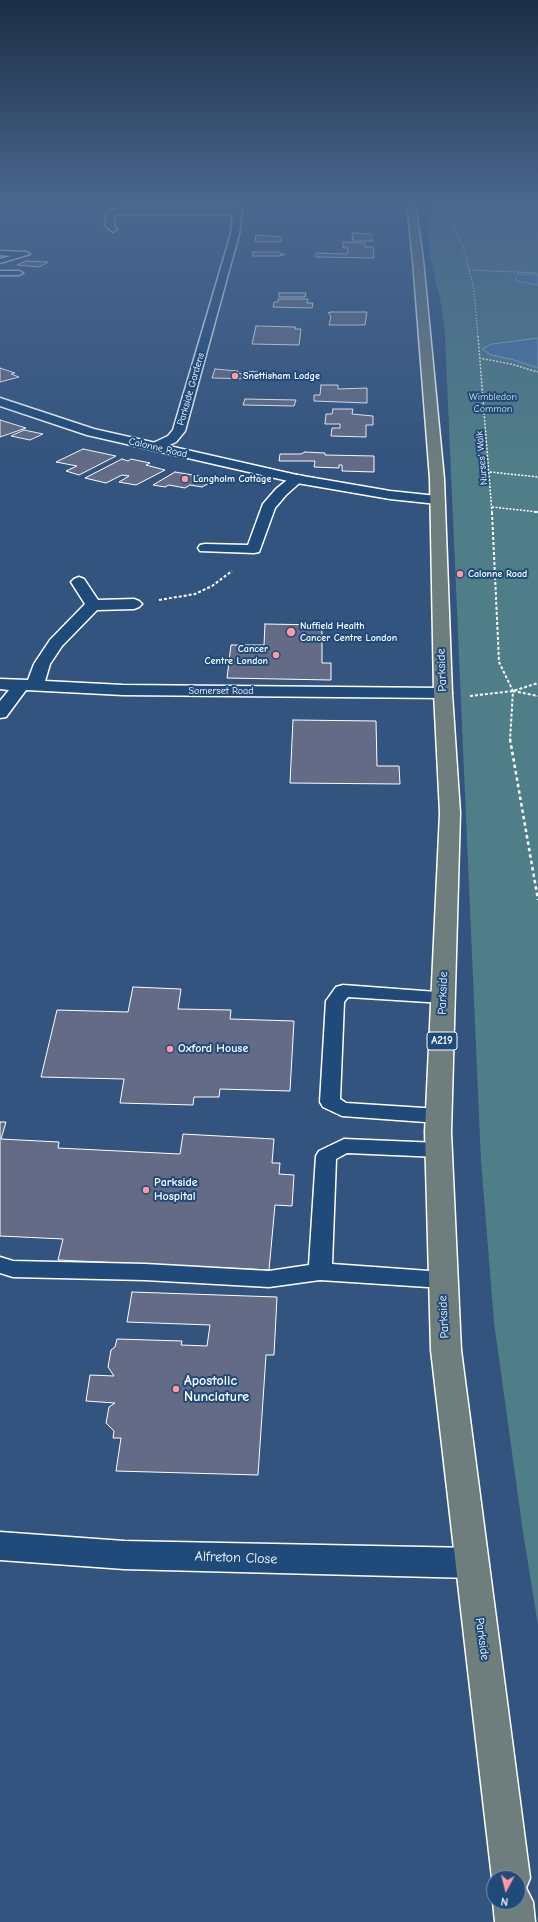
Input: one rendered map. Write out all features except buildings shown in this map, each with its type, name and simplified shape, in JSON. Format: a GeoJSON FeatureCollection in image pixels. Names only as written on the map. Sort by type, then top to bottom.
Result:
{"type":"FeatureCollection","features":[{"type":"Feature","properties":{"kind":"main road","name":"Parkside"},"geometry":{"type":"LineString","coordinates":[[421,292],[437,479],[443,695],[450,813],[439,1116],[446,1350],[510,1870]]}},
{"type":"Feature","properties":{"kind":"main road"},"geometry":{"type":"LineString","coordinates":[[514,1910],[515,1922]]}},
{"type":"Feature","properties":{"kind":"street","name":"Parkside Gardens"},"geometry":{"type":"LineString","coordinates":[[155,447],[172,439],[179,431],[220,292]]}},
{"type":"Feature","properties":{"kind":"street","name":"Calonne Road"},"geometry":{"type":"LineString","coordinates":[[0,402],[92,432],[297,479],[390,495],[437,500]]}},
{"type":"Feature","properties":{"kind":"street"},"geometry":{"type":"LineString","coordinates":[[205,548],[254,549],[268,507],[281,492],[297,479]]}},
{"type":"Feature","properties":{"kind":"street"},"geometry":{"type":"LineString","coordinates":[[79,582],[93,604]]}},
{"type":"Feature","properties":{"kind":"street"},"geometry":{"type":"LineString","coordinates":[[0,713],[28,686],[56,643],[93,604],[134,604]]}},
{"type":"Feature","properties":{"kind":"street","name":"Somerset Road"},"geometry":{"type":"LineString","coordinates":[[0,684],[123,690],[443,695]]}},
{"type":"Feature","properties":{"kind":"street","name":"Alfreton Close"},"geometry":{"type":"LineString","coordinates":[[0,1546],[132,1555],[472,1563]]}},
{"type":"Feature","properties":{"kind":"lane"},"geometry":{"type":"LineString","coordinates":[[439,1116],[342,1108],[330,1102],[335,1002],[343,991],[443,998]]}},
{"type":"Feature","properties":{"kind":"lane"},"geometry":{"type":"LineString","coordinates":[[320,1272],[326,1156],[344,1146],[439,1150]]}},
{"type":"Feature","properties":{"kind":"lane"},"geometry":{"type":"LineString","coordinates":[[0,1265],[13,1268],[145,1272],[269,1279],[320,1272],[443,1280]]}},
{"type":"Feature","properties":{"kind":"path","name":"Nurses' Walk"},"geometry":{"type":"LineString","coordinates":[[474,292],[490,472],[499,662],[513,691]]}},
{"type":"Feature","properties":{"kind":"path"},"geometry":{"type":"LineString","coordinates":[[479,358],[511,364],[538,372]]}},
{"type":"Feature","properties":{"kind":"path"},"geometry":{"type":"LineString","coordinates":[[490,472],[538,477]]}},
{"type":"Feature","properties":{"kind":"path"},"geometry":{"type":"LineString","coordinates":[[492,507],[538,512]]}},
{"type":"Feature","properties":{"kind":"path"},"geometry":{"type":"LineString","coordinates":[[134,604],[195,594],[207,589],[226,576],[245,556],[252,554],[254,549]]}},
{"type":"Feature","properties":{"kind":"path"},"geometry":{"type":"LineString","coordinates":[[443,695],[513,691],[538,684]]}},
{"type":"Feature","properties":{"kind":"path"},"geometry":{"type":"LineString","coordinates":[[513,691],[538,696]]}},
{"type":"Feature","properties":{"kind":"path"},"geometry":{"type":"LineString","coordinates":[[513,691],[510,741],[538,900]]}},
{"type":"Feature","properties":{"kind":"green space","name":"Wimbledon Common"},"geometry":{"type":"Polygon","coordinates":[[[438,292],[538,292],[538,1625],[523,1532],[494,1322],[481,1161],[445,335],[442,308],[438,292]]]}},
{"type":"Feature","properties":{"kind":"water"},"geometry":{"type":"Polygon","coordinates":[[[538,338],[538,368],[514,360],[491,355],[482,349],[492,344],[538,338]]]}},
{"type":"Feature","properties":{"kind":"place","name":"Snettisham Lodge"},"geometry":{"type":"Point","coordinates":[235,376]}},
{"type":"Feature","properties":{"kind":"place","name":"Langholm Cottage"},"geometry":{"type":"Point","coordinates":[185,479]}},
{"type":"Feature","properties":{"kind":"place","name":"Calonne Road"},"geometry":{"type":"Point","coordinates":[460,574]}},
{"type":"Feature","properties":{"kind":"place","name":"Nuffield Health Cancer Centre London"},"geometry":{"type":"Point","coordinates":[291,632]}},
{"type":"Feature","properties":{"kind":"place","name":"Cancer Centre London"},"geometry":{"type":"Point","coordinates":[276,655]}},
{"type":"Feature","properties":{"kind":"place","name":"Oxford House"},"geometry":{"type":"Point","coordinates":[170,1049]}},
{"type":"Feature","properties":{"kind":"place","name":"Parkside Hospital"},"geometry":{"type":"Point","coordinates":[146,1190]}},
{"type":"Feature","properties":{"kind":"place","name":"Apostolic Nunciature"},"geometry":{"type":"Point","coordinates":[176,1389]}}]}
